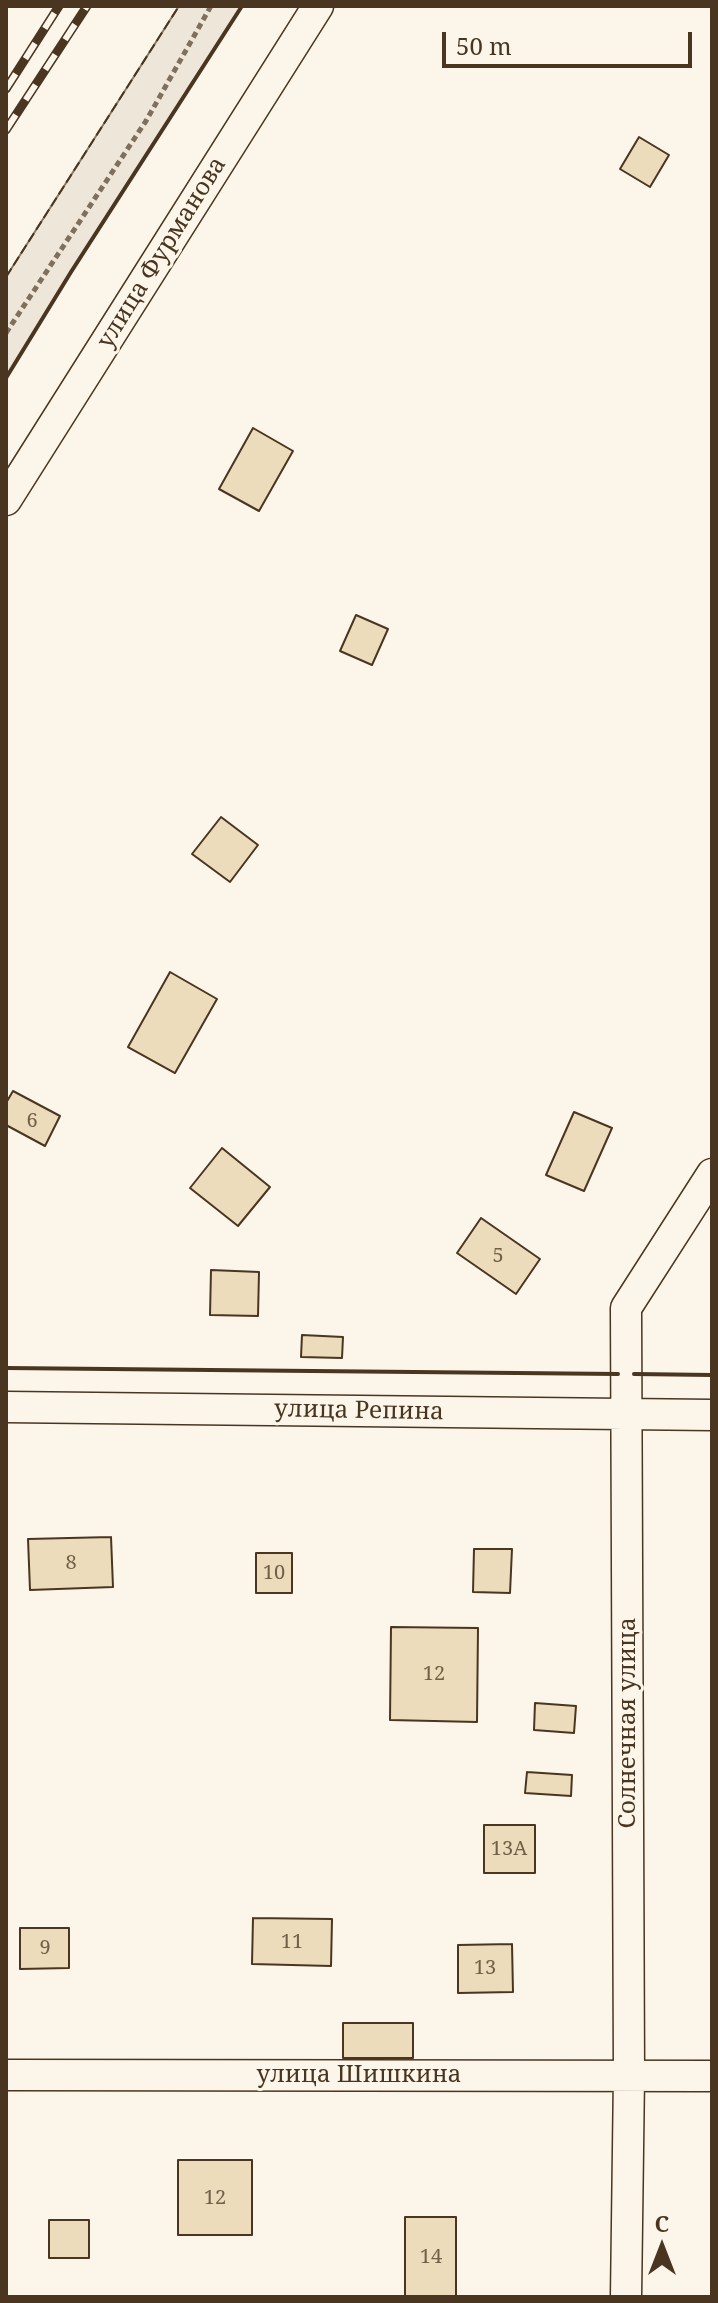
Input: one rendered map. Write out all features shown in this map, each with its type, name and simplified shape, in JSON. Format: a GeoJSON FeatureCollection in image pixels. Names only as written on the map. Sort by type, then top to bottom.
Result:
{"type":"FeatureCollection","features":[{"type":"Feature","properties":{"kind":"street","name":"улица Фурманова"},"geometry":{"type":"LineString","coordinates":[[6,500],[318,6]]}},
{"type":"Feature","properties":{"kind":"street","name":"Солнечная улица"},"geometry":{"type":"LineString","coordinates":[[626,2297],[629,2075],[626,1308],[712,1174]]}},
{"type":"Feature","properties":{"kind":"street","name":"улица Репина"},"geometry":{"type":"LineString","coordinates":[[6,1407],[712,1415]]}},
{"type":"Feature","properties":{"kind":"street","name":"улица Шишкина"},"geometry":{"type":"LineString","coordinates":[[6,2075],[712,2076]]}},
{"type":"Feature","properties":{"kind":"path"},"geometry":{"type":"LineString","coordinates":[[6,333],[146,121],[211,6]]}},
{"type":"Feature","properties":{"kind":"shaded area"},"geometry":{"type":"Polygon","coordinates":[[[179,6],[242,6],[6,378],[6,277],[179,6]]]}},
{"type":"Feature","properties":{"kind":"building"},"geometry":{"type":"Polygon","coordinates":[[[639,137],[669,155],[650,187],[620,169],[639,137]]]}},
{"type":"Feature","properties":{"kind":"building"},"geometry":{"type":"Polygon","coordinates":[[[253,428],[293,451],[259,511],[219,489],[253,428]]]}},
{"type":"Feature","properties":{"kind":"building"},"geometry":{"type":"Polygon","coordinates":[[[356,615],[388,629],[372,665],[340,651],[356,615]]]}},
{"type":"Feature","properties":{"kind":"building"},"geometry":{"type":"Polygon","coordinates":[[[221,817],[258,845],[230,882],[192,854],[221,817]]]}},
{"type":"Feature","properties":{"kind":"building"},"geometry":{"type":"Polygon","coordinates":[[[170,972],[217,999],[175,1073],[128,1047],[170,972]]]}},
{"type":"Feature","properties":{"kind":"building"},"geometry":{"type":"Polygon","coordinates":[[[13,1091],[60,1116],[45,1146],[6,1125],[6,1103],[13,1091]]]}},
{"type":"Feature","properties":{"kind":"building"},"geometry":{"type":"Polygon","coordinates":[[[574,1112],[612,1128],[584,1191],[546,1175],[574,1112]]]}},
{"type":"Feature","properties":{"kind":"building"},"geometry":{"type":"Polygon","coordinates":[[[222,1148],[270,1187],[238,1226],[190,1188],[222,1148]]]}},
{"type":"Feature","properties":{"kind":"building"},"geometry":{"type":"Polygon","coordinates":[[[481,1218],[540,1259],[516,1294],[457,1253],[481,1218]]]}},
{"type":"Feature","properties":{"kind":"building"},"geometry":{"type":"Polygon","coordinates":[[[211,1270],[259,1272],[258,1316],[210,1315],[211,1270]]]}},
{"type":"Feature","properties":{"kind":"building"},"geometry":{"type":"Polygon","coordinates":[[[302,1335],[343,1337],[342,1358],[301,1357],[302,1335]]]}},
{"type":"Feature","properties":{"kind":"building"},"geometry":{"type":"Polygon","coordinates":[[[111,1537],[113,1587],[30,1590],[28,1539],[111,1537]]]}},
{"type":"Feature","properties":{"kind":"building"},"geometry":{"type":"Polygon","coordinates":[[[474,1549],[512,1549],[510,1593],[473,1592],[474,1549]]]}},
{"type":"Feature","properties":{"kind":"building"},"geometry":{"type":"Polygon","coordinates":[[[256,1553],[292,1553],[292,1593],[256,1593],[256,1553]]]}},
{"type":"Feature","properties":{"kind":"building"},"geometry":{"type":"Polygon","coordinates":[[[391,1627],[478,1628],[477,1722],[390,1720],[391,1627]]]}},
{"type":"Feature","properties":{"kind":"building"},"geometry":{"type":"Polygon","coordinates":[[[535,1703],[576,1706],[574,1733],[534,1730],[535,1703]]]}},
{"type":"Feature","properties":{"kind":"building"},"geometry":{"type":"Polygon","coordinates":[[[527,1772],[572,1775],[571,1796],[525,1793],[527,1772]]]}},
{"type":"Feature","properties":{"kind":"building"},"geometry":{"type":"Polygon","coordinates":[[[484,1825],[535,1825],[535,1873],[484,1873],[484,1825]]]}},
{"type":"Feature","properties":{"kind":"building"},"geometry":{"type":"Polygon","coordinates":[[[253,1918],[332,1919],[331,1966],[252,1964],[253,1918]]]}},
{"type":"Feature","properties":{"kind":"building"},"geometry":{"type":"Polygon","coordinates":[[[20,1928],[69,1928],[69,1968],[20,1969],[20,1928]]]}},
{"type":"Feature","properties":{"kind":"building"},"geometry":{"type":"Polygon","coordinates":[[[512,1944],[513,1992],[458,1993],[458,1945],[512,1944]]]}},
{"type":"Feature","properties":{"kind":"building"},"geometry":{"type":"Polygon","coordinates":[[[343,2023],[413,2023],[413,2058],[343,2058],[343,2023]]]}},
{"type":"Feature","properties":{"kind":"building"},"geometry":{"type":"Polygon","coordinates":[[[178,2160],[252,2160],[252,2235],[178,2235],[178,2160]]]}},
{"type":"Feature","properties":{"kind":"building"},"geometry":{"type":"Polygon","coordinates":[[[405,2217],[456,2217],[456,2297],[405,2297],[405,2217]]]}},
{"type":"Feature","properties":{"kind":"building"},"geometry":{"type":"Polygon","coordinates":[[[49,2220],[89,2220],[89,2258],[49,2258],[49,2220]]]}},
{"type":"Feature","properties":{"kind":"railway"},"geometry":{"type":"LineString","coordinates":[[6,89],[59,6]]}},
{"type":"Feature","properties":{"kind":"railway"},"geometry":{"type":"LineString","coordinates":[[6,130],[87,6]]}},
{"type":"Feature","properties":{"kind":"fence"},"geometry":{"type":"LineString","coordinates":[[6,277],[179,6]]}},
{"type":"Feature","properties":{"kind":"wall"},"geometry":{"type":"LineString","coordinates":[[6,378],[242,6]]}},
{"type":"Feature","properties":{"kind":"wall"},"geometry":{"type":"LineString","coordinates":[[6,1368],[618,1374]]}},
{"type":"Feature","properties":{"kind":"wall"},"geometry":{"type":"LineString","coordinates":[[634,1374],[712,1375]]}}]}
